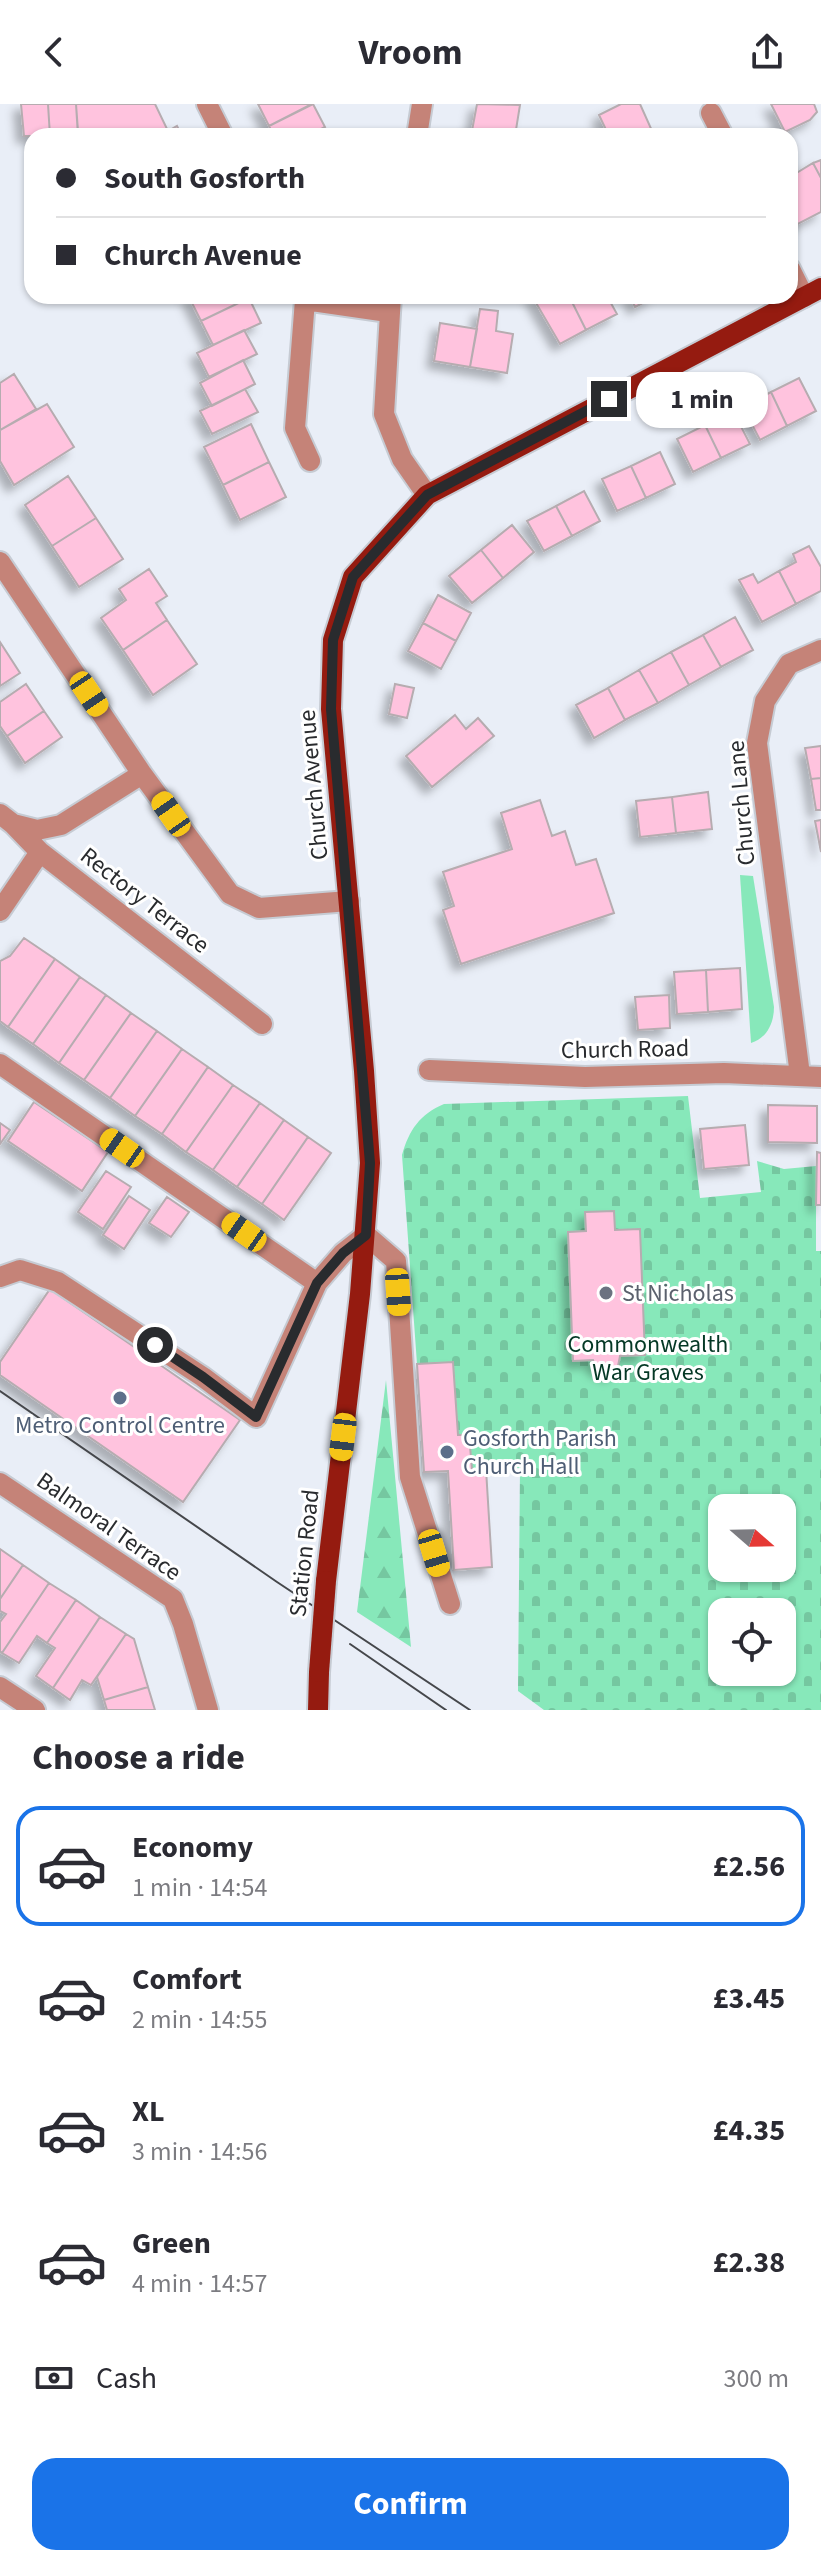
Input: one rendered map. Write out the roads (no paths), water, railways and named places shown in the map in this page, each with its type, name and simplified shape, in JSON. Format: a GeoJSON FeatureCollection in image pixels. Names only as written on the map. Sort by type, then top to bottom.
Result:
{"type":"FeatureCollection","features":[{"type":"Feature","properties":{"kind":"main road","name":"Church Avenue"},"geometry":{"type":"LineString","coordinates":[[370,1163],[331,709],[333,640],[353,577],[427,495],[789,304]]}},
{"type":"Feature","properties":{"kind":"main road","name":"Station Road"},"geometry":{"type":"LineString","coordinates":[[318,1710],[326,1581],[366,1235],[370,1163]]}},
{"type":"Feature","properties":{"kind":"street"},"geometry":{"type":"LineString","coordinates":[[207,104],[219,128]]}},
{"type":"Feature","properties":{"kind":"street"},"geometry":{"type":"LineString","coordinates":[[418,128],[422,104]]}},
{"type":"Feature","properties":{"kind":"street"},"geometry":{"type":"LineString","coordinates":[[711,113],[719,128]]}},
{"type":"Feature","properties":{"kind":"street"},"geometry":{"type":"LineString","coordinates":[[798,277],[812,292]]}},
{"type":"Feature","properties":{"kind":"street"},"geometry":{"type":"LineString","coordinates":[[304,304],[295,428],[310,461]]}},
{"type":"Feature","properties":{"kind":"street"},"geometry":{"type":"LineString","coordinates":[[390,304],[384,414],[402,459],[427,495]]}},
{"type":"Feature","properties":{"kind":"street"},"geometry":{"type":"LineString","coordinates":[[0,562],[142,774],[230,894],[259,908],[349,901]]}},
{"type":"Feature","properties":{"kind":"street","name":"Church Lane"},"geometry":{"type":"LineString","coordinates":[[811,1076],[757,743],[765,701],[789,664],[821,650]]}},
{"type":"Feature","properties":{"kind":"street"},"geometry":{"type":"LineString","coordinates":[[7,819],[37,830],[61,825],[142,774]]}},
{"type":"Feature","properties":{"kind":"street","name":"Rectory Terrace"},"geometry":{"type":"LineString","coordinates":[[7,819],[40,852],[262,1024]]}},
{"type":"Feature","properties":{"kind":"street"},"geometry":{"type":"LineString","coordinates":[[0,911],[40,852]]}},
{"type":"Feature","properties":{"kind":"street"},"geometry":{"type":"LineString","coordinates":[[0,1064],[317,1283]]}},
{"type":"Feature","properties":{"kind":"street","name":"Church Road"},"geometry":{"type":"LineString","coordinates":[[429,1070],[585,1077],[724,1073],[811,1076]]}},
{"type":"Feature","properties":{"kind":"street"},"geometry":{"type":"LineString","coordinates":[[0,1277],[20,1270],[58,1282],[203,1377],[256,1417],[317,1283],[343,1253],[366,1235],[396,1261],[410,1477],[450,1604]]}},
{"type":"Feature","properties":{"kind":"street","name":"Balmoral Terrace"},"geometry":{"type":"LineString","coordinates":[[0,1483],[173,1599],[208,1710]]}},
{"type":"Feature","properties":{"kind":"street"},"geometry":{"type":"LineString","coordinates":[[0,1687],[35,1710]]}},
{"type":"Feature","properties":{"kind":"tram line"},"geometry":{"type":"LineString","coordinates":[[0,1391],[277,1582],[470,1710]]}},
{"type":"Feature","properties":{"kind":"tram line"},"geometry":{"type":"LineString","coordinates":[[350,1644],[446,1710]]}},
{"type":"Feature","properties":{"kind":"place","name":"St Nicholas"},"geometry":{"type":"Point","coordinates":[606,1293]}},
{"type":"Feature","properties":{"kind":"place","name":"Metro Control Centre"},"geometry":{"type":"Point","coordinates":[120,1398]}},
{"type":"Feature","properties":{"kind":"place","name":"Gosforth Parish Church Hall"},"geometry":{"type":"Point","coordinates":[447,1452]}},
{"type":"Feature","properties":{"kind":"park label","name":"Commonwealth War Graves"},"geometry":{"type":"Point","coordinates":[648,1358]}}]}
